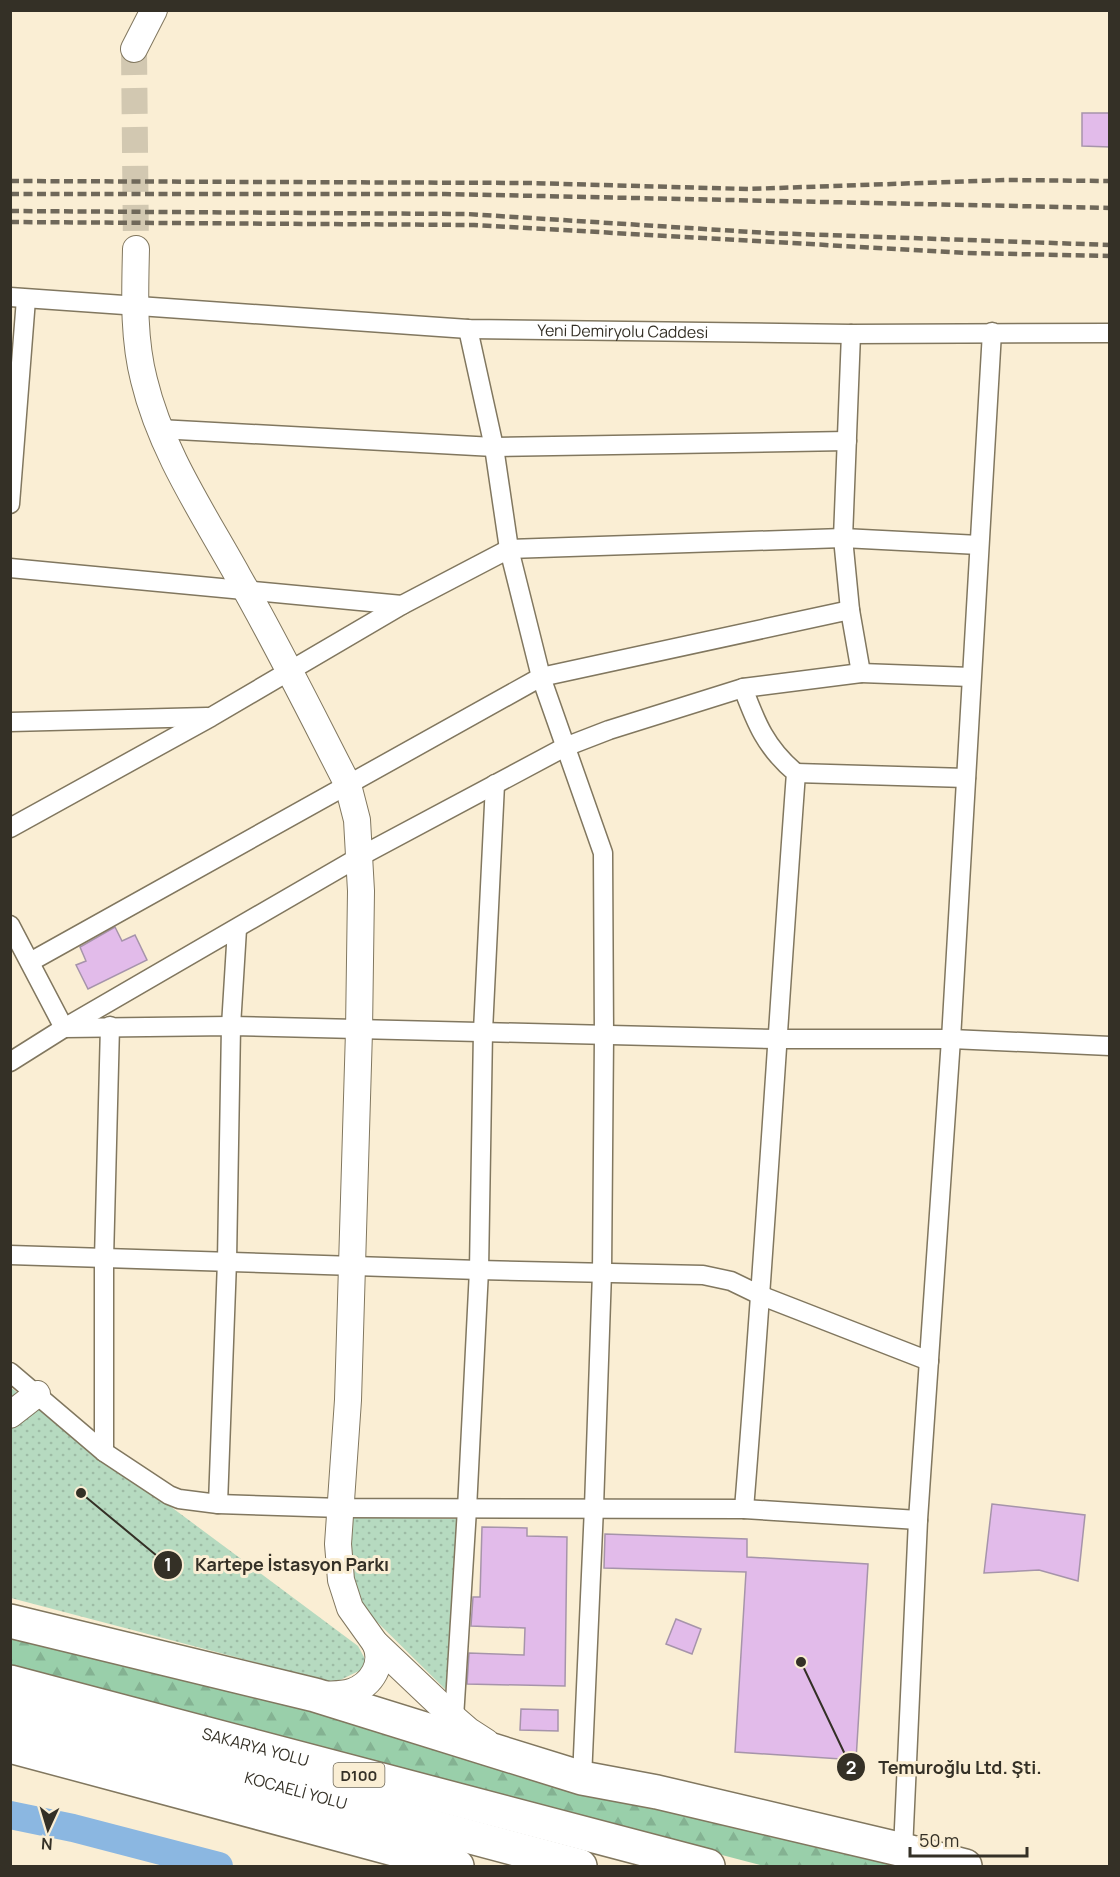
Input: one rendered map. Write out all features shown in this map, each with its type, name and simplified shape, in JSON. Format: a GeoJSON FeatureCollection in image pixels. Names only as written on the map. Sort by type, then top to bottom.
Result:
{"type":"FeatureCollection","features":[{"type":"Feature","properties":{"kind":"highway"},"geometry":{"type":"LineString","coordinates":[[10,1621],[315,1695],[582,1778],[657,1792],[965,1866]]}},
{"type":"Feature","properties":{"kind":"highway","name":"SAKARYA YOLU"},"geometry":{"type":"LineString","coordinates":[[10,1682],[708,1866]]}},
{"type":"Feature","properties":{"kind":"highway","name":"KOCAELİ YOLU"},"geometry":{"type":"LineString","coordinates":[[10,1714],[580,1866]]}},
{"type":"Feature","properties":{"kind":"highway"},"geometry":{"type":"LineString","coordinates":[[10,1746],[457,1866]]}},
{"type":"Feature","properties":{"kind":"street"},"geometry":{"type":"LineString","coordinates":[[134,50],[154,10]]}},
{"type":"Feature","properties":{"kind":"street"},"geometry":{"type":"LineString","coordinates":[[136,249],[135,305],[139,359],[159,429],[175,463],[290,671],[348,785],[357,820],[361,891],[359,1031],[348,1400],[339,1562],[342,1587],[350,1608],[381,1649],[469,1731],[510,1757]]}},
{"type":"Feature","properties":{"kind":"street"},"geometry":{"type":"LineString","coordinates":[[10,504],[18,298]]}},
{"type":"Feature","properties":{"kind":"street","name":"Yeni Demiryolu Caddesi"},"geometry":{"type":"LineString","coordinates":[[18,298],[468,329],[851,334],[1110,333]]}},
{"type":"Feature","properties":{"kind":"street"},"geometry":{"type":"LineString","coordinates":[[468,329],[494,447],[509,549],[541,677],[603,854],[602,1272],[582,1778]]}},
{"type":"Feature","properties":{"kind":"street"},"geometry":{"type":"LineString","coordinates":[[903,1850],[918,1520],[951,1039],[992,332]]}},
{"type":"Feature","properties":{"kind":"street"},"geometry":{"type":"LineString","coordinates":[[851,334],[843,538],[850,610],[861,673]]}},
{"type":"Feature","properties":{"kind":"street"},"geometry":{"type":"LineString","coordinates":[[159,429],[494,447],[847,441]]}},
{"type":"Feature","properties":{"kind":"street"},"geometry":{"type":"LineString","coordinates":[[10,828],[211,717],[402,605],[509,549],[843,538],[979,545]]}},
{"type":"Feature","properties":{"kind":"street"},"geometry":{"type":"LineString","coordinates":[[10,568],[402,605]]}},
{"type":"Feature","properties":{"kind":"street"},"geometry":{"type":"LineString","coordinates":[[30,962],[541,677],[850,610]]}},
{"type":"Feature","properties":{"kind":"street"},"geometry":{"type":"LineString","coordinates":[[10,1062],[64,1028],[359,857],[565,747],[609,730],[743,688],[861,673],[971,677]]}},
{"type":"Feature","properties":{"kind":"street"},"geometry":{"type":"LineString","coordinates":[[743,688],[764,738],[774,753],[796,773],[966,778]]}},
{"type":"Feature","properties":{"kind":"street"},"geometry":{"type":"LineString","coordinates":[[10,722],[211,717]]}},
{"type":"Feature","properties":{"kind":"street"},"geometry":{"type":"LineString","coordinates":[[744,1509],[762,1296],[776,1039],[796,773]]}},
{"type":"Feature","properties":{"kind":"street"},"geometry":{"type":"LineString","coordinates":[[454,1718],[479,1270],[483,1031],[495,784]]}},
{"type":"Feature","properties":{"kind":"street"},"geometry":{"type":"LineString","coordinates":[[10,926],[64,1028]]}},
{"type":"Feature","properties":{"kind":"street"},"geometry":{"type":"LineString","coordinates":[[218,1504],[227,1261],[231,1026],[237,929]]}},
{"type":"Feature","properties":{"kind":"street"},"geometry":{"type":"LineString","coordinates":[[104,1452],[104,1259],[110,1026]]}},
{"type":"Feature","properties":{"kind":"street"},"geometry":{"type":"LineString","coordinates":[[64,1028],[231,1026],[604,1036],[951,1039],[1110,1046]]}},
{"type":"Feature","properties":{"kind":"street"},"geometry":{"type":"LineString","coordinates":[[10,1255],[703,1275],[731,1281],[762,1296],[929,1361]]}},
{"type":"Feature","properties":{"kind":"street"},"geometry":{"type":"LineString","coordinates":[[10,1372],[104,1452],[169,1495],[218,1504],[341,1508],[744,1509],[918,1520]]}},
{"type":"Feature","properties":{"kind":"street"},"geometry":{"type":"LineString","coordinates":[[10,1415],[37,1394]]}},
{"type":"Feature","properties":{"kind":"street"},"geometry":{"type":"LineString","coordinates":[[315,1695],[352,1691],[369,1681],[381,1649]]}},
{"type":"Feature","properties":{"kind":"green space"},"geometry":{"type":"Polygon","coordinates":[[[10,1387],[358,1646],[365,1659],[363,1669],[334,1683],[11,1598],[10,1387]]]}},
{"type":"Feature","properties":{"kind":"green space"},"geometry":{"type":"Polygon","coordinates":[[[348,1517],[457,1519],[449,1693],[365,1610],[353,1589],[348,1517]]]}},
{"type":"Feature","properties":{"kind":"green space"},"geometry":{"type":"Polygon","coordinates":[[[10,1637],[663,1798],[928,1866],[764,1866],[11,1669],[10,1637]]]}},
{"type":"Feature","properties":{"kind":"building"},"geometry":{"type":"Polygon","coordinates":[[[1082,113],[1110,113],[1110,147],[1082,146],[1082,113]]]}},
{"type":"Feature","properties":{"kind":"building"},"geometry":{"type":"Polygon","coordinates":[[[115,927],[122,941],[135,935],[147,960],[88,989],[76,965],[86,961],[80,947],[115,927]]]}},
{"type":"Feature","properties":{"kind":"building"},"geometry":{"type":"Polygon","coordinates":[[[992,1504],[1085,1515],[1078,1581],[1039,1570],[984,1573],[992,1504]]]}},
{"type":"Feature","properties":{"kind":"building"},"geometry":{"type":"Polygon","coordinates":[[[482,1527],[527,1528],[527,1536],[567,1537],[565,1686],[467,1684],[469,1653],[524,1655],[525,1628],[471,1626],[473,1597],[480,1597],[482,1527]]]}},
{"type":"Feature","properties":{"kind":"building"},"geometry":{"type":"Polygon","coordinates":[[[605,1534],[747,1539],[747,1557],[868,1564],[856,1760],[735,1752],[746,1572],[604,1568],[605,1534]]]}},
{"type":"Feature","properties":{"kind":"building"},"geometry":{"type":"Polygon","coordinates":[[[676,1619],[701,1629],[692,1654],[666,1644],[676,1619]]]}},
{"type":"Feature","properties":{"kind":"building"},"geometry":{"type":"Polygon","coordinates":[[[521,1709],[558,1710],[558,1731],[520,1730],[521,1709]]]}},
{"type":"Feature","properties":{"kind":"waterway"},"geometry":{"type":"LineString","coordinates":[[10,1815],[73,1828],[219,1866]]}},
{"type":"Feature","properties":{"kind":"tunnel"},"geometry":{"type":"LineString","coordinates":[[134,49],[136,249]]}},
{"type":"Feature","properties":{"kind":"railway"},"geometry":{"type":"LineString","coordinates":[[10,181],[531,183],[748,189],[1006,180],[1110,181]]}},
{"type":"Feature","properties":{"kind":"railway"},"geometry":{"type":"LineString","coordinates":[[10,194],[445,194],[1110,208]]}},
{"type":"Feature","properties":{"kind":"railway"},"geometry":{"type":"LineString","coordinates":[[10,211],[467,214],[768,233],[1110,245]]}},
{"type":"Feature","properties":{"kind":"railway"},"geometry":{"type":"LineString","coordinates":[[10,222],[474,225],[967,253],[1110,256]]}},
{"type":"Feature","properties":{"kind":"place","name":"Kartepe İstasyon Parkı"},"geometry":{"type":"Point","coordinates":[81,1493]}},
{"type":"Feature","properties":{"kind":"place","name":"Temuroğlu Ltd. Şti."},"geometry":{"type":"Point","coordinates":[801,1662]}}]}
